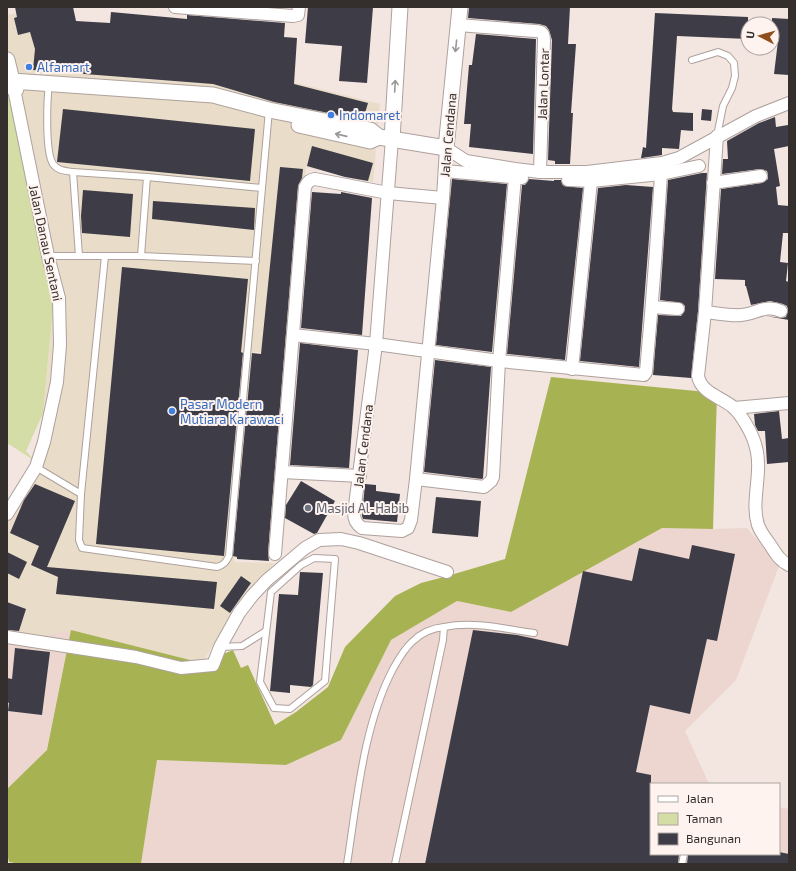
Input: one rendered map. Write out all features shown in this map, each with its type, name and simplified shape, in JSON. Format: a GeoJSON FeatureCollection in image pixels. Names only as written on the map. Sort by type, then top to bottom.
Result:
{"type":"FeatureCollection","features":[{"type":"Feature","properties":{"kind":"street"},"geometry":{"type":"LineString","coordinates":[[175,7],[293,16],[298,15],[299,7]]}},
{"type":"Feature","properties":{"kind":"street","name":"Jalan Cendana"},"geometry":{"type":"LineString","coordinates":[[400,7],[386,138],[388,193],[376,344],[354,519],[362,528],[402,531],[408,528],[411,520],[416,479],[460,7]]}},
{"type":"Feature","properties":{"kind":"street","name":"Jalan Lontar"},"geometry":{"type":"LineString","coordinates":[[458,25],[535,30],[540,31],[543,34],[540,172]]}},
{"type":"Feature","properties":{"kind":"street","name":"Jalan Danau Sentani"},"geometry":{"type":"LineString","coordinates":[[7,60],[48,256],[59,298],[60,345],[57,382],[44,442],[36,467],[8,511]]}},
{"type":"Feature","properties":{"kind":"street"},"geometry":{"type":"LineString","coordinates":[[13,85],[48,86],[151,94],[214,102],[268,114],[357,139],[370,141],[386,138],[446,148],[466,161],[540,172],[587,172],[662,163],[679,158],[756,116],[789,103]]}},
{"type":"Feature","properties":{"kind":"street"},"geometry":{"type":"LineString","coordinates":[[717,136],[705,312],[698,376],[699,383],[703,388],[734,408],[748,428],[755,444],[759,463],[756,513],[758,524],[762,533],[782,562],[789,566]]}},
{"type":"Feature","properties":{"kind":"street"},"geometry":{"type":"LineString","coordinates":[[445,171],[515,178],[591,181],[660,174],[699,166]]}},
{"type":"Feature","properties":{"kind":"street"},"geometry":{"type":"LineString","coordinates":[[293,335],[376,344],[499,361],[572,369],[642,375],[645,374],[658,235],[660,174]]}},
{"type":"Feature","properties":{"kind":"street"},"geometry":{"type":"LineString","coordinates":[[713,182],[761,176]]}},
{"type":"Feature","properties":{"kind":"street"},"geometry":{"type":"LineString","coordinates":[[416,479],[484,487],[493,477],[499,361],[515,178]]}},
{"type":"Feature","properties":{"kind":"street"},"geometry":{"type":"LineString","coordinates":[[275,554],[307,182],[315,179],[388,193],[442,198]]}},
{"type":"Feature","properties":{"kind":"street"},"geometry":{"type":"LineString","coordinates":[[572,369],[591,181]]}},
{"type":"Feature","properties":{"kind":"street"},"geometry":{"type":"LineString","coordinates":[[652,307],[678,309]]}},
{"type":"Feature","properties":{"kind":"street"},"geometry":{"type":"LineString","coordinates":[[705,312],[743,315],[769,308],[775,308],[781,311]]}},
{"type":"Feature","properties":{"kind":"street"},"geometry":{"type":"LineString","coordinates":[[734,408],[789,403]]}},
{"type":"Feature","properties":{"kind":"street"},"geometry":{"type":"LineString","coordinates":[[282,472],[360,476]]}},
{"type":"Feature","properties":{"kind":"street"},"geometry":{"type":"LineString","coordinates":[[7,637],[136,656],[181,668],[213,665],[220,647],[239,613],[252,596],[267,580],[305,548],[320,540],[341,539],[359,543],[447,572]]}},
{"type":"Feature","properties":{"kind":"lane"},"geometry":{"type":"LineString","coordinates":[[692,60],[718,52],[728,56],[734,63],[732,88],[723,106],[717,136]]}},
{"type":"Feature","properties":{"kind":"lane"},"geometry":{"type":"LineString","coordinates":[[48,86],[48,149],[54,165],[62,170],[262,188]]}},
{"type":"Feature","properties":{"kind":"lane"},"geometry":{"type":"LineString","coordinates":[[105,256],[81,494],[80,544],[82,548],[217,567],[222,566],[227,561],[229,556],[268,114]]}},
{"type":"Feature","properties":{"kind":"lane"},"geometry":{"type":"LineString","coordinates":[[73,172],[79,256]]}},
{"type":"Feature","properties":{"kind":"lane"},"geometry":{"type":"LineString","coordinates":[[142,256],[147,177]]}},
{"type":"Feature","properties":{"kind":"lane"},"geometry":{"type":"LineString","coordinates":[[48,256],[142,256],[256,260]]}},
{"type":"Feature","properties":{"kind":"lane"},"geometry":{"type":"LineString","coordinates":[[36,467],[81,494]]}},
{"type":"Feature","properties":{"kind":"lane"},"geometry":{"type":"LineString","coordinates":[[314,558],[335,559],[325,681],[290,709],[274,708],[260,682],[266,631],[271,592],[301,565],[314,558]]}},
{"type":"Feature","properties":{"kind":"lane"},"geometry":{"type":"LineString","coordinates":[[347,864],[367,741],[384,686],[399,658],[411,642],[425,632],[435,628],[457,624],[470,624],[534,633]]}},
{"type":"Feature","properties":{"kind":"lane"},"geometry":{"type":"LineString","coordinates":[[395,864],[441,648],[444,626]]}},
{"type":"Feature","properties":{"kind":"lane"},"geometry":{"type":"LineString","coordinates":[[220,647],[242,646],[266,631]]}},
{"type":"Feature","properties":{"kind":"shaded area"},"geometry":{"type":"Polygon","coordinates":[[[42,8],[52,45],[209,61],[380,104],[373,182],[306,167],[287,354],[253,352],[234,562],[274,563],[235,611],[202,663],[7,650],[7,513],[35,461],[43,413],[53,307],[7,49],[7,15],[42,8]]]}},
{"type":"Feature","properties":{"kind":"shaded area"},"geometry":{"type":"Polygon","coordinates":[[[662,528],[747,528],[779,566],[736,680],[685,731],[709,783],[650,783],[650,855],[780,855],[780,807],[789,809],[789,864],[141,864],[157,760],[286,765],[341,740],[391,640],[457,601],[511,612],[662,528]]]}},
{"type":"Feature","properties":{"kind":"shaded area"},"geometry":{"type":"Polygon","coordinates":[[[71,630],[47,750],[7,789],[7,650],[9,644],[71,630]]]}},
{"type":"Feature","properties":{"kind":"green space"},"geometry":{"type":"Polygon","coordinates":[[[7,50],[53,307],[43,413],[26,451],[35,461],[7,443],[7,50]]]}},
{"type":"Feature","properties":{"kind":"green space"},"geometry":{"type":"Polygon","coordinates":[[[551,377],[717,393],[713,529],[662,528],[511,612],[457,601],[391,640],[341,740],[286,765],[157,760],[141,864],[20,864],[9,862],[7,854],[7,789],[47,750],[71,630],[202,663],[233,650],[241,668],[248,665],[275,725],[296,712],[328,687],[345,647],[395,596],[421,583],[505,559],[551,377]]]}},
{"type":"Feature","properties":{"kind":"building"},"geometry":{"type":"Polygon","coordinates":[[[15,7],[73,7],[76,21],[110,23],[111,12],[187,19],[187,15],[285,23],[284,37],[297,38],[294,84],[368,103],[363,120],[274,102],[213,84],[33,70],[35,49],[30,32],[18,35],[14,18],[17,17],[15,7]]]}},
{"type":"Feature","properties":{"kind":"building"},"geometry":{"type":"Polygon","coordinates":[[[308,7],[373,7],[367,83],[339,81],[342,46],[305,43],[308,7]]]}},
{"type":"Feature","properties":{"kind":"building"},"geometry":{"type":"Polygon","coordinates":[[[469,7],[570,7],[568,44],[576,44],[571,113],[573,113],[570,164],[555,164],[555,161],[548,160],[552,40],[549,30],[546,26],[539,24],[468,18],[469,7]]]}},
{"type":"Feature","properties":{"kind":"building"},"geometry":{"type":"Polygon","coordinates":[[[655,13],[740,17],[740,39],[677,36],[672,109],[673,112],[693,113],[693,131],[681,130],[679,149],[662,148],[662,155],[641,158],[643,147],[646,148],[655,13]]]}},
{"type":"Feature","properties":{"kind":"building"},"geometry":{"type":"Polygon","coordinates":[[[780,18],[789,19],[789,75],[774,74],[776,56],[780,56],[780,18]]]}},
{"type":"Feature","properties":{"kind":"building"},"geometry":{"type":"Polygon","coordinates":[[[476,34],[536,39],[533,154],[469,147],[471,124],[464,124],[469,65],[472,65],[476,34]]]}},
{"type":"Feature","properties":{"kind":"building"},"geometry":{"type":"Polygon","coordinates":[[[63,109],[255,129],[250,181],[57,162],[63,109]]]}},
{"type":"Feature","properties":{"kind":"building"},"geometry":{"type":"Polygon","coordinates":[[[702,109],[712,110],[711,121],[701,120],[702,109]]]}},
{"type":"Feature","properties":{"kind":"building"},"geometry":{"type":"Polygon","coordinates":[[[775,117],[776,127],[788,125],[789,132],[789,146],[774,149],[780,186],[776,187],[778,205],[789,206],[789,233],[783,233],[780,262],[788,263],[786,281],[789,282],[789,320],[766,316],[786,317],[788,310],[787,306],[783,304],[770,301],[751,305],[745,286],[745,280],[715,279],[721,189],[762,183],[768,179],[767,171],[760,169],[722,174],[723,159],[728,159],[727,141],[759,123],[775,117]]]}},
{"type":"Feature","properties":{"kind":"building"},"geometry":{"type":"Polygon","coordinates":[[[312,146],[373,163],[368,181],[345,177],[307,166],[312,146]]]}},
{"type":"Feature","properties":{"kind":"building"},"geometry":{"type":"Polygon","coordinates":[[[280,167],[303,169],[302,178],[298,186],[268,553],[269,561],[237,559],[237,557],[233,556],[252,353],[261,354],[280,167]]]}},
{"type":"Feature","properties":{"kind":"building"},"geometry":{"type":"Polygon","coordinates":[[[707,173],[698,311],[691,378],[653,375],[658,315],[681,316],[685,310],[685,306],[682,303],[660,300],[668,180],[707,173]]]}},
{"type":"Feature","properties":{"kind":"building"},"geometry":{"type":"Polygon","coordinates":[[[452,179],[507,184],[492,352],[436,345],[452,179]]]}},
{"type":"Feature","properties":{"kind":"building"},"geometry":{"type":"Polygon","coordinates":[[[529,179],[554,181],[561,180],[564,186],[583,188],[565,360],[507,354],[522,185],[525,185],[529,179]]]}},
{"type":"Feature","properties":{"kind":"building"},"geometry":{"type":"Polygon","coordinates":[[[626,185],[653,187],[639,367],[580,361],[598,188],[626,185]]]}},
{"type":"Feature","properties":{"kind":"building"},"geometry":{"type":"Polygon","coordinates":[[[83,190],[133,194],[130,237],[82,233],[81,216],[83,190]]]}},
{"type":"Feature","properties":{"kind":"building"},"geometry":{"type":"Polygon","coordinates":[[[312,192],[341,194],[341,192],[372,198],[362,335],[301,328],[312,192]]]}},
{"type":"Feature","properties":{"kind":"building"},"geometry":{"type":"Polygon","coordinates":[[[153,201],[255,208],[254,230],[152,219],[153,201]]]}},
{"type":"Feature","properties":{"kind":"building","name":"Pasar Modern Mutiara Karawaci"},"geometry":{"type":"Polygon","coordinates":[[[122,267],[248,279],[241,352],[243,353],[224,556],[96,544],[122,267]]]}},
{"type":"Feature","properties":{"kind":"building"},"geometry":{"type":"Polygon","coordinates":[[[300,343],[358,350],[349,468],[290,465],[300,343]]]}},
{"type":"Feature","properties":{"kind":"building"},"geometry":{"type":"Polygon","coordinates":[[[435,360],[491,367],[482,479],[424,472],[435,360]]]}},
{"type":"Feature","properties":{"kind":"building"},"geometry":{"type":"Polygon","coordinates":[[[779,411],[782,439],[789,438],[789,462],[767,464],[765,431],[758,431],[755,425],[754,414],[779,411]]]}},
{"type":"Feature","properties":{"kind":"building","name":"Masjid Al-Habib"},"geometry":{"type":"Polygon","coordinates":[[[301,481],[335,501],[317,533],[314,534],[285,518],[286,505],[301,481]]]}},
{"type":"Feature","properties":{"kind":"building"},"geometry":{"type":"Polygon","coordinates":[[[35,484],[75,501],[47,567],[217,582],[214,609],[56,594],[58,577],[31,565],[39,546],[10,533],[24,500],[35,484]]]}},
{"type":"Feature","properties":{"kind":"building"},"geometry":{"type":"Polygon","coordinates":[[[365,484],[376,485],[376,491],[400,494],[397,522],[363,519],[365,484]]]}},
{"type":"Feature","properties":{"kind":"building"},"geometry":{"type":"Polygon","coordinates":[[[436,497],[481,501],[478,537],[432,533],[436,497]]]}},
{"type":"Feature","properties":{"kind":"building"},"geometry":{"type":"Polygon","coordinates":[[[692,545],[735,554],[717,641],[707,639],[690,714],[650,705],[636,772],[651,775],[650,855],[679,855],[678,864],[425,864],[473,630],[517,635],[568,646],[583,571],[632,581],[639,548],[689,559],[692,545]]]}},
{"type":"Feature","properties":{"kind":"building"},"geometry":{"type":"Polygon","coordinates":[[[7,552],[27,562],[19,579],[7,573],[7,552]]]}},
{"type":"Feature","properties":{"kind":"building"},"geometry":{"type":"Polygon","coordinates":[[[300,572],[323,573],[313,685],[311,687],[290,685],[290,693],[270,691],[279,594],[298,595],[300,572]]]}},
{"type":"Feature","properties":{"kind":"building"},"geometry":{"type":"Polygon","coordinates":[[[241,576],[251,583],[230,613],[220,606],[241,576]]]}},
{"type":"Feature","properties":{"kind":"building"},"geometry":{"type":"Polygon","coordinates":[[[7,602],[26,609],[19,631],[7,630],[7,602]]]}},
{"type":"Feature","properties":{"kind":"building"},"geometry":{"type":"Polygon","coordinates":[[[15,648],[50,652],[42,715],[8,711],[9,703],[7,702],[7,678],[12,679],[15,648]]]}},
{"type":"Feature","properties":{"kind":"building"},"geometry":{"type":"Polygon","coordinates":[[[780,852],[789,854],[789,864],[687,864],[688,855],[780,855],[780,852]]]}},
{"type":"Feature","properties":{"kind":"place","name":"Alfamart"},"geometry":{"type":"Point","coordinates":[29,67]}},
{"type":"Feature","properties":{"kind":"place","name":"Indomaret"},"geometry":{"type":"Point","coordinates":[331,115]}},
{"type":"Feature","properties":{"kind":"place","name":"Pasar Modern Mutiara Karawaci"},"geometry":{"type":"Point","coordinates":[172,411]}},
{"type":"Feature","properties":{"kind":"place","name":"Masjid Al-Habib"},"geometry":{"type":"Point","coordinates":[308,508]}}]}
